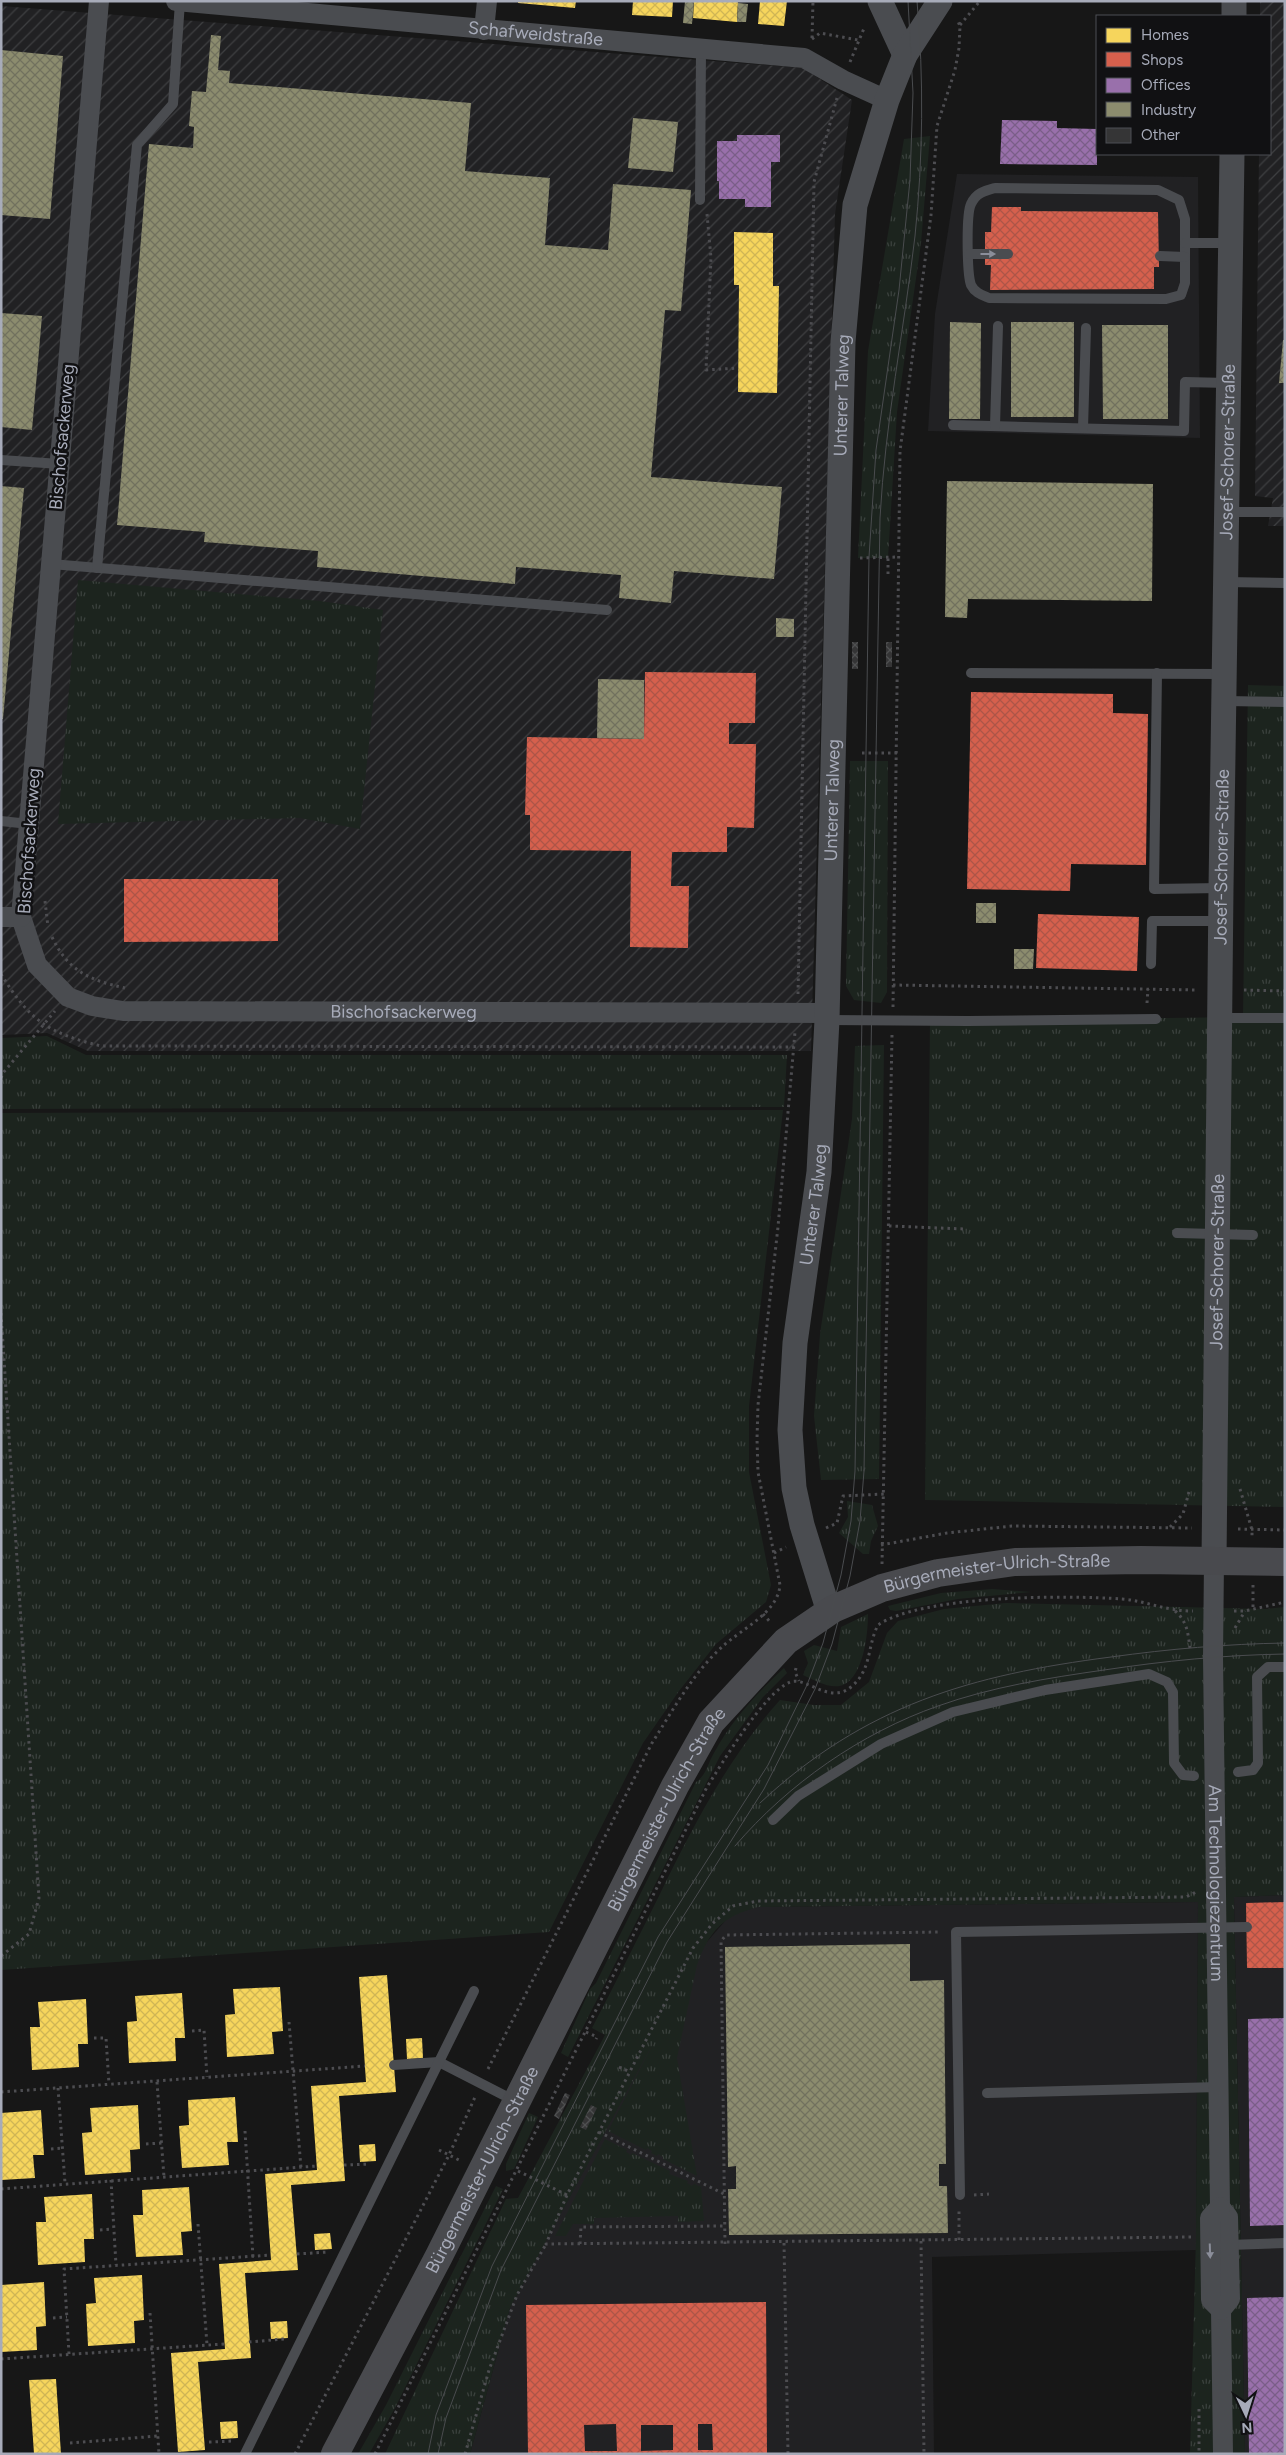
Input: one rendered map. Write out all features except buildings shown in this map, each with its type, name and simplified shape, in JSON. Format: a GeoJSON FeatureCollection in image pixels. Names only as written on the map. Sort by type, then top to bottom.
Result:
{"type":"FeatureCollection","features":[{"type":"Feature","properties":{"kind":"main road","name":"Bürgermeister-Ulrich-Straße"},"geometry":{"type":"LineString","coordinates":[[335,2454],[439,2256],[676,1786],[711,1722],[786,1641],[829,1612],[882,1588],[920,1577],[974,1566],[1015,1562],[1285,1562]]}},
{"type":"Feature","properties":{"kind":"street","name":"Bischofsackerweg"},"geometry":{"type":"LineString","coordinates":[[99,1],[21,917],[37,965],[68,998],[92,1006],[123,1011],[794,1001],[827,1016]]}},
{"type":"Feature","properties":{"kind":"street","name":"Schafweidstraße"},"geometry":{"type":"LineString","coordinates":[[176,1],[804,58],[843,80],[887,100]]}},
{"type":"Feature","properties":{"kind":"street"},"geometry":{"type":"LineString","coordinates":[[484,30],[487,1]]}},
{"type":"Feature","properties":{"kind":"street"},"geometry":{"type":"LineString","coordinates":[[880,1],[905,55]]}},
{"type":"Feature","properties":{"kind":"street"},"geometry":{"type":"LineString","coordinates":[[1234,1],[1234,15]]}},
{"type":"Feature","properties":{"kind":"street","name":"Unterer Talweg"},"geometry":{"type":"LineString","coordinates":[[829,1612],[806,1538],[794,1488],[790,1430],[795,1343],[819,1172],[827,1016],[843,342],[855,205],[887,100],[905,55],[948,8]]}},
{"type":"Feature","properties":{"kind":"street","name":"Josef-Schorer-Straße"},"geometry":{"type":"LineString","coordinates":[[1214,1561],[1221,888],[1232,155]]}},
{"type":"Feature","properties":{"kind":"street"},"geometry":{"type":"LineString","coordinates":[[1,917],[21,917]]}},
{"type":"Feature","properties":{"kind":"street","name":"Am Technologiezentrum"},"geometry":{"type":"LineString","coordinates":[[1214,1561],[1220,2207],[1210,2218],[1219,2245],[1212,2300],[1222,2310],[1223,2454]]}},
{"type":"Feature","properties":{"kind":"lane"},"geometry":{"type":"LineString","coordinates":[[97,568],[137,145],[173,104],[180,2]]}},
{"type":"Feature","properties":{"kind":"lane"},"geometry":{"type":"LineString","coordinates":[[700,49],[700,200]]}},
{"type":"Feature","properties":{"kind":"lane"},"geometry":{"type":"LineString","coordinates":[[995,188],[1158,190],[1179,200],[1185,219],[1185,243],[1185,282],[1181,295],[1166,299],[989,298],[977,293],[971,284],[968,218],[970,205],[980,192],[995,188]]}},
{"type":"Feature","properties":{"kind":"lane"},"geometry":{"type":"LineString","coordinates":[[1185,243],[1231,243]]}},
{"type":"Feature","properties":{"kind":"lane"},"geometry":{"type":"LineString","coordinates":[[969,254],[1008,254]]}},
{"type":"Feature","properties":{"kind":"lane"},"geometry":{"type":"LineString","coordinates":[[1160,256],[1185,257]]}},
{"type":"Feature","properties":{"kind":"lane"},"geometry":{"type":"LineString","coordinates":[[995,426],[998,326]]}},
{"type":"Feature","properties":{"kind":"lane"},"geometry":{"type":"LineString","coordinates":[[1083,428],[1086,328]]}},
{"type":"Feature","properties":{"kind":"lane"},"geometry":{"type":"LineString","coordinates":[[953,425],[1184,431],[1185,382],[1229,383]]}},
{"type":"Feature","properties":{"kind":"lane"},"geometry":{"type":"LineString","coordinates":[[1,460],[60,464]]}},
{"type":"Feature","properties":{"kind":"lane"},"geometry":{"type":"LineString","coordinates":[[1227,512],[1285,512]]}},
{"type":"Feature","properties":{"kind":"lane"},"geometry":{"type":"LineString","coordinates":[[51,564],[608,610]]}},
{"type":"Feature","properties":{"kind":"lane"},"geometry":{"type":"LineString","coordinates":[[1226,582],[1285,583]]}},
{"type":"Feature","properties":{"kind":"lane"},"geometry":{"type":"LineString","coordinates":[[971,673],[1225,674]]}},
{"type":"Feature","properties":{"kind":"lane"},"geometry":{"type":"LineString","coordinates":[[1156,673],[1154,889],[1221,888]]}},
{"type":"Feature","properties":{"kind":"lane"},"geometry":{"type":"LineString","coordinates":[[1224,701],[1285,702]]}},
{"type":"Feature","properties":{"kind":"lane"},"geometry":{"type":"LineString","coordinates":[[1,821],[29,824]]}},
{"type":"Feature","properties":{"kind":"lane"},"geometry":{"type":"LineString","coordinates":[[1151,964],[1152,921],[1221,921]]}},
{"type":"Feature","properties":{"kind":"lane"},"geometry":{"type":"LineString","coordinates":[[827,1016],[892,1021],[1156,1018]]}},
{"type":"Feature","properties":{"kind":"lane"},"geometry":{"type":"LineString","coordinates":[[1221,1018],[1285,1018]]}},
{"type":"Feature","properties":{"kind":"lane"},"geometry":{"type":"LineString","coordinates":[[1178,1233],[1254,1235]]}},
{"type":"Feature","properties":{"kind":"lane"},"geometry":{"type":"LineString","coordinates":[[1238,1772],[1253,1770],[1258,1763],[1257,1677],[1268,1667],[1285,1667]]}},
{"type":"Feature","properties":{"kind":"lane"},"geometry":{"type":"LineString","coordinates":[[773,1820],[798,1796],[881,1744],[953,1712],[1045,1690],[1149,1674],[1167,1682],[1173,1692],[1174,1763],[1183,1775],[1194,1776]]}},
{"type":"Feature","properties":{"kind":"lane"},"geometry":{"type":"LineString","coordinates":[[960,2195],[956,1932],[1247,1927]]}},
{"type":"Feature","properties":{"kind":"lane"},"geometry":{"type":"LineString","coordinates":[[245,2454],[474,1991]]}},
{"type":"Feature","properties":{"kind":"lane"},"geometry":{"type":"LineString","coordinates":[[394,2065],[439,2062],[516,2102]]}},
{"type":"Feature","properties":{"kind":"lane"},"geometry":{"type":"LineString","coordinates":[[987,2093],[1219,2088]]}},
{"type":"Feature","properties":{"kind":"lane"},"geometry":{"type":"LineString","coordinates":[[1219,2245],[1285,2243]]}},
{"type":"Feature","properties":{"kind":"path"},"geometry":{"type":"LineString","coordinates":[[295,2454],[448,2155],[481,2084],[652,1743],[683,1694],[721,1648],[763,1614],[779,1596],[780,1585],[758,1472],[758,1405],[794,1047],[802,799],[814,182],[832,112],[858,40],[820,33],[812,38],[813,1]]}},
{"type":"Feature","properties":{"kind":"path"},"geometry":{"type":"LineString","coordinates":[[980,1],[960,26],[955,70],[937,126],[931,215],[900,451],[897,753],[882,1545],[947,1533],[1012,1526],[1285,1530]]}},
{"type":"Feature","properties":{"kind":"path"},"geometry":{"type":"LineString","coordinates":[[948,8],[960,26]]}},
{"type":"Feature","properties":{"kind":"path"},"geometry":{"type":"LineString","coordinates":[[700,200],[707,214],[712,258],[706,370],[738,368]]}},
{"type":"Feature","properties":{"kind":"path"},"geometry":{"type":"LineString","coordinates":[[888,558],[888,574]]}},
{"type":"Feature","properties":{"kind":"path"},"geometry":{"type":"LineString","coordinates":[[803,713],[812,714]]}},
{"type":"Feature","properties":{"kind":"path"},"geometry":{"type":"LineString","coordinates":[[862,753],[886,751],[897,753]]}},
{"type":"Feature","properties":{"kind":"path"},"geometry":{"type":"LineString","coordinates":[[802,799],[811,799]]}},
{"type":"Feature","properties":{"kind":"path"},"geometry":{"type":"LineString","coordinates":[[44,897],[48,930],[60,953],[74,969],[100,982],[129,989]]}},
{"type":"Feature","properties":{"kind":"path"},"geometry":{"type":"LineString","coordinates":[[1,974],[18,1000],[53,1032],[101,1046],[794,1047]]}},
{"type":"Feature","properties":{"kind":"path"},"geometry":{"type":"LineString","coordinates":[[893,985],[1285,991]]}},
{"type":"Feature","properties":{"kind":"path"},"geometry":{"type":"LineString","coordinates":[[1147,1003],[1148,989]]}},
{"type":"Feature","properties":{"kind":"path"},"geometry":{"type":"LineString","coordinates":[[1,1078],[3,1072],[43,1024],[68,998]]}},
{"type":"Feature","properties":{"kind":"path"},"geometry":{"type":"LineString","coordinates":[[889,1226],[965,1229]]}},
{"type":"Feature","properties":{"kind":"path"},"geometry":{"type":"LineString","coordinates":[[1,1313],[39,1898],[29,1934],[1,1956]]}},
{"type":"Feature","properties":{"kind":"path"},"geometry":{"type":"LineString","coordinates":[[774,1553],[837,1523],[843,1496],[884,1494]]}},
{"type":"Feature","properties":{"kind":"path"},"geometry":{"type":"LineString","coordinates":[[375,2454],[707,1787],[762,1708],[784,1686],[799,1681],[815,1690],[833,1693],[845,1691],[864,1673],[878,1625],[898,1615],[949,1604],[1025,1598],[1123,1599],[1175,1611],[1244,1612],[1285,1602]]}},
{"type":"Feature","properties":{"kind":"path"},"geometry":{"type":"LineString","coordinates":[[465,2454],[489,2370],[517,2295],[546,2244],[567,2195],[693,1948],[712,1924],[733,1906],[758,1901],[1186,1897],[1195,1892],[1218,1891]]}},
{"type":"Feature","properties":{"kind":"path"},"geometry":{"type":"LineString","coordinates":[[725,2244],[721,1941],[726,1935],[956,1932]]}},
{"type":"Feature","properties":{"kind":"path"},"geometry":{"type":"LineString","coordinates":[[289,2022],[301,2168]]}},
{"type":"Feature","properties":{"kind":"path"},"geometry":{"type":"LineString","coordinates":[[192,2031],[204,2030],[207,2077]]}},
{"type":"Feature","properties":{"kind":"path"},"geometry":{"type":"LineString","coordinates":[[586,2032],[597,2037],[596,2039]]}},
{"type":"Feature","properties":{"kind":"path"},"geometry":{"type":"LineString","coordinates":[[94,2038],[106,2038],[109,2084]]}},
{"type":"Feature","properties":{"kind":"path"},"geometry":{"type":"LineString","coordinates":[[1,2092],[365,2066]]}},
{"type":"Feature","properties":{"kind":"path"},"geometry":{"type":"LineString","coordinates":[[619,2067],[630,2072]]}},
{"type":"Feature","properties":{"kind":"path"},"geometry":{"type":"LineString","coordinates":[[157,2082],[164,2177]]}},
{"type":"Feature","properties":{"kind":"path"},"geometry":{"type":"LineString","coordinates":[[58,2088],[65,2183]]}},
{"type":"Feature","properties":{"kind":"path"},"geometry":{"type":"LineString","coordinates":[[245,2131],[253,2257]]}},
{"type":"Feature","properties":{"kind":"path"},"geometry":{"type":"LineString","coordinates":[[599,2132],[724,2194]]}},
{"type":"Feature","properties":{"kind":"path"},"geometry":{"type":"LineString","coordinates":[[146,2144],[162,2143]]}},
{"type":"Feature","properties":{"kind":"path"},"geometry":{"type":"LineString","coordinates":[[52,2149],[62,2148]]}},
{"type":"Feature","properties":{"kind":"path"},"geometry":{"type":"LineString","coordinates":[[344,2165],[390,2163]]}},
{"type":"Feature","properties":{"kind":"path"},"geometry":{"type":"LineString","coordinates":[[1,2189],[317,2166]]}},
{"type":"Feature","properties":{"kind":"path"},"geometry":{"type":"LineString","coordinates":[[518,2170],[567,2195]]}},
{"type":"Feature","properties":{"kind":"path"},"geometry":{"type":"LineString","coordinates":[[111,2180],[116,2266]]}},
{"type":"Feature","properties":{"kind":"path"},"geometry":{"type":"LineString","coordinates":[[960,2195],[960,2240]]}},
{"type":"Feature","properties":{"kind":"path"},"geometry":{"type":"LineString","coordinates":[[198,2224],[207,2345]]}},
{"type":"Feature","properties":{"kind":"path"},"geometry":{"type":"LineString","coordinates":[[580,2244],[581,2227],[725,2226]]}},
{"type":"Feature","properties":{"kind":"path"},"geometry":{"type":"LineString","coordinates":[[100,2230],[114,2229]]}},
{"type":"Feature","properties":{"kind":"path"},"geometry":{"type":"LineString","coordinates":[[546,2244],[725,2244],[1196,2237],[1199,2246],[1219,2245]]}},
{"type":"Feature","properties":{"kind":"path"},"geometry":{"type":"LineString","coordinates":[[921,2241],[924,2454]]}},
{"type":"Feature","properties":{"kind":"path"},"geometry":{"type":"LineString","coordinates":[[784,2243],[788,2454]]}},
{"type":"Feature","properties":{"kind":"path"},"geometry":{"type":"LineString","coordinates":[[296,2254],[346,2250]]}},
{"type":"Feature","properties":{"kind":"path"},"geometry":{"type":"LineString","coordinates":[[69,2354],[64,2269],[270,2255]]}},
{"type":"Feature","properties":{"kind":"path"},"geometry":{"type":"LineString","coordinates":[[150,2313],[159,2454]]}},
{"type":"Feature","properties":{"kind":"path"},"geometry":{"type":"LineString","coordinates":[[53,2318],[67,2317]]}},
{"type":"Feature","properties":{"kind":"path"},"geometry":{"type":"LineString","coordinates":[[250,2342],[303,2338]]}},
{"type":"Feature","properties":{"kind":"path"},"geometry":{"type":"LineString","coordinates":[[1,2359],[224,2344]]}},
{"type":"Feature","properties":{"kind":"path"},"geometry":{"type":"LineString","coordinates":[[70,2443],[158,2436]]}},
{"type":"Feature","properties":{"kind":"path"},"geometry":{"type":"LineString","coordinates":[[209,2442],[252,2440]]}},
{"type":"Feature","properties":{"kind":"shaded area"},"geometry":{"type":"Polygon","coordinates":[[[1260,1],[1285,1],[1285,526],[1268,526],[1273,498],[1255,496],[1259,155],[1271,155],[1271,15],[1260,15],[1260,1]]]}},
{"type":"Feature","properties":{"kind":"shaded area"},"geometry":{"type":"Polygon","coordinates":[[[1,6],[803,68],[852,100],[835,214],[811,1051],[88,1051],[47,1033],[1,1035],[1,6]]]}},
{"type":"Feature","properties":{"kind":"shaded area"},"geometry":{"type":"Polygon","coordinates":[[[957,174],[1198,177],[1200,438],[928,431],[935,314],[957,174]]]}},
{"type":"Feature","properties":{"kind":"shaded area"},"geometry":{"type":"Polygon","coordinates":[[[1285,1895],[1285,2454],[1245,2454],[1234,1897],[1285,1895]]]}},
{"type":"Feature","properties":{"kind":"shaded area"},"geometry":{"type":"Polygon","coordinates":[[[1198,1902],[1196,2250],[932,2257],[934,2454],[470,2454],[510,2308],[706,1943],[725,1921],[735,1913],[758,1907],[1198,1902]]]}},
{"type":"Feature","properties":{"kind":"green space"},"geometry":{"type":"Polygon","coordinates":[[[930,136],[921,243],[897,412],[888,558],[858,558],[868,351],[904,139],[930,136]]]}},
{"type":"Feature","properties":{"kind":"green space"},"geometry":{"type":"Polygon","coordinates":[[[78,580],[320,601],[383,610],[360,829],[300,818],[58,824],[78,580]]]}},
{"type":"Feature","properties":{"kind":"green space"},"geometry":{"type":"Polygon","coordinates":[[[1248,685],[1285,686],[1285,1507],[925,1500],[930,1021],[1243,1017],[1248,685]]]}},
{"type":"Feature","properties":{"kind":"green space"},"geometry":{"type":"Polygon","coordinates":[[[850,761],[888,761],[887,992],[881,1003],[854,1000],[846,986],[850,761]]]}},
{"type":"Feature","properties":{"kind":"green space"},"geometry":{"type":"Polygon","coordinates":[[[47,1036],[86,1055],[787,1055],[784,1107],[1,1109],[1,1038],[47,1036]]]}},
{"type":"Feature","properties":{"kind":"green space"},"geometry":{"type":"Polygon","coordinates":[[[884,1045],[879,1479],[821,1480],[814,1416],[820,1334],[852,1119],[855,1046],[884,1045]]]}},
{"type":"Feature","properties":{"kind":"green space"},"geometry":{"type":"Polygon","coordinates":[[[783,1110],[749,1406],[749,1472],[771,1585],[766,1602],[716,1644],[679,1691],[643,1743],[549,1932],[1,1970],[1,1113],[783,1110]]]}},
{"type":"Feature","properties":{"kind":"green space"},"geometry":{"type":"Polygon","coordinates":[[[847,1501],[872,1505],[878,1526],[871,1541],[869,1554],[863,1554],[839,1533],[848,1517],[847,1501]]]}},
{"type":"Feature","properties":{"kind":"green space"},"geometry":{"type":"Polygon","coordinates":[[[992,1589],[1031,1592],[958,1599],[896,1611],[890,1610],[888,1606],[941,1593],[992,1589]]]}},
{"type":"Feature","properties":{"kind":"green space"},"geometry":{"type":"Polygon","coordinates":[[[1006,1603],[1266,1609],[1285,1607],[1285,1895],[1234,1897],[1245,2454],[1190,2454],[1196,2237],[1198,1902],[758,1907],[735,1915],[726,1921],[707,1943],[697,1965],[677,2058],[697,2176],[663,2159],[658,2154],[657,2156],[651,2153],[652,2151],[647,2148],[646,2150],[608,2131],[657,2036],[510,2308],[470,2454],[385,2454],[506,2199],[518,2198],[605,2035],[592,2028],[672,1870],[713,1794],[744,1745],[780,1700],[814,1705],[841,1705],[869,1682],[887,1633],[898,1621],[944,1609],[1006,1603]]]}},
{"type":"Feature","properties":{"kind":"green space"},"geometry":{"type":"Polygon","coordinates":[[[868,1614],[866,1642],[860,1664],[850,1680],[843,1685],[833,1686],[823,1684],[803,1675],[808,1663],[804,1651],[814,1645],[837,1651],[841,1627],[868,1614]]]}},
{"type":"Feature","properties":{"kind":"green space"},"geometry":{"type":"Polygon","coordinates":[[[784,1668],[787,1673],[763,1697],[720,1756],[568,2057],[561,2053],[590,1989],[596,1983],[696,1782],[705,1773],[721,1741],[736,1719],[754,1697],[784,1668]]]}},
{"type":"Feature","properties":{"kind":"green space"},"geometry":{"type":"Polygon","coordinates":[[[529,2113],[538,2117],[514,2169],[506,2171],[506,2164],[529,2113]]]}},
{"type":"Feature","properties":{"kind":"green space"},"geometry":{"type":"Polygon","coordinates":[[[605,2139],[627,2150],[626,2152],[631,2155],[632,2153],[670,2171],[669,2174],[688,2181],[687,2183],[692,2186],[694,2184],[701,2187],[704,2221],[678,2222],[678,2216],[594,2218],[594,2224],[573,2224],[566,2236],[555,2236],[605,2139]]]}},
{"type":"Feature","properties":{"kind":"green space"},"geometry":{"type":"Polygon","coordinates":[[[496,2186],[503,2189],[395,2408],[369,2454],[358,2454],[386,2405],[496,2186]]]}},
{"type":"Feature","properties":{"kind":"tram line"},"geometry":{"type":"LineString","coordinates":[[428,2454],[436,2415],[492,2266],[658,1937],[768,1765],[807,1685],[823,1643],[841,1575],[851,1521],[855,1471],[869,557],[876,450],[899,290],[910,180],[913,93],[908,1]]}},
{"type":"Feature","properties":{"kind":"tram line"},"geometry":{"type":"LineString","coordinates":[[438,2454],[446,2418],[501,2270],[667,1942],[764,1789],[815,1689],[832,1644],[850,1576],[860,1521],[864,1471],[880,518],[886,447],[911,271],[918,207],[922,89],[917,1]]}},
{"type":"Feature","properties":{"kind":"tram line"},"geometry":{"type":"LineString","coordinates":[[760,1803],[799,1769],[839,1741],[880,1718],[922,1700],[966,1685],[1060,1664],[1111,1657],[1198,1647],[1285,1643]]}},
{"type":"Feature","properties":{"kind":"tram line"},"geometry":{"type":"LineString","coordinates":[[735,1846],[778,1802],[827,1763],[854,1746],[909,1717],[958,1699],[999,1688],[1083,1673],[1194,1659],[1285,1654]]}}]}
